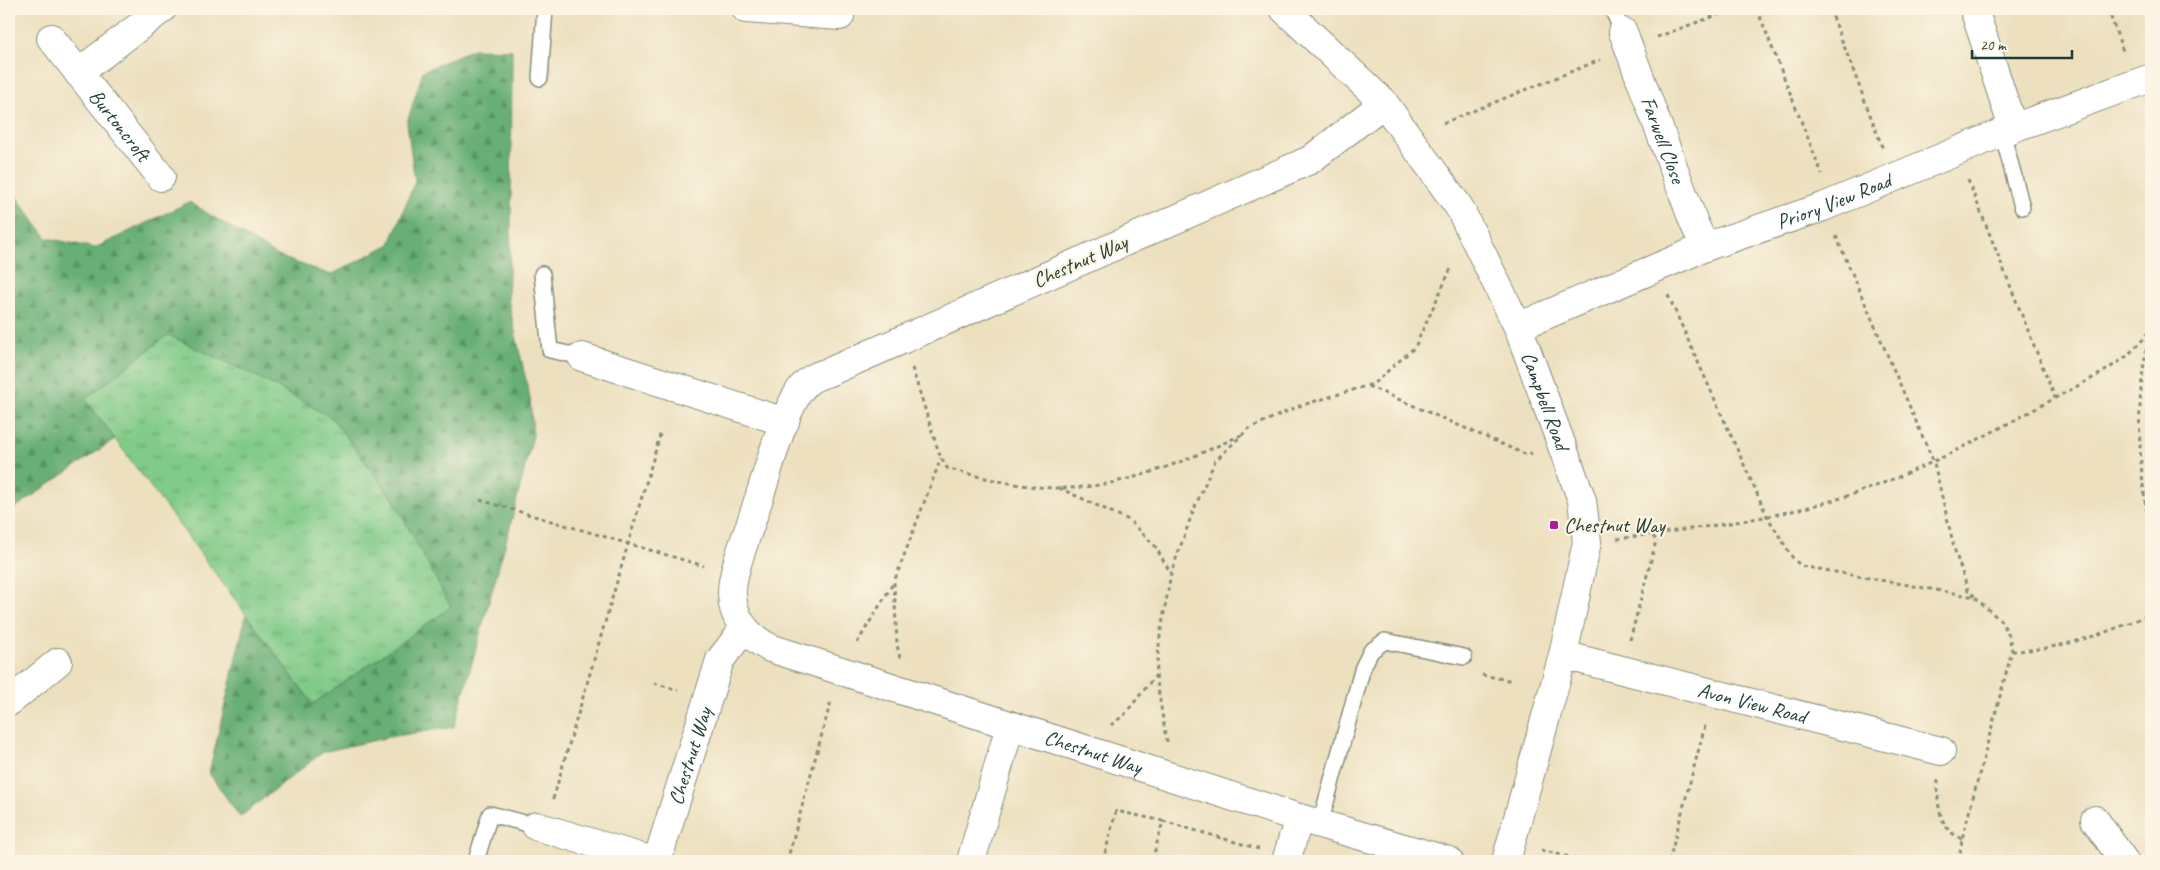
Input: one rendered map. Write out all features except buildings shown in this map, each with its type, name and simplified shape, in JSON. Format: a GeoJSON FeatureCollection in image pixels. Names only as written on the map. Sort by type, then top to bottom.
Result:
{"type":"FeatureCollection","features":[{"type":"Feature","properties":{"kind":"street","name":"Burtoncroft"},"geometry":{"type":"LineString","coordinates":[[78,73],[162,9]]}},
{"type":"Feature","properties":{"kind":"street"},"geometry":{"type":"LineString","coordinates":[[746,9],[840,16],[841,9]]}},
{"type":"Feature","properties":{"kind":"street","name":"Campbell Road"},"geometry":{"type":"LineString","coordinates":[[1284,9],[1384,103],[1459,207],[1518,328],[1582,500],[1587,542],[1563,655],[1508,852]]}},
{"type":"Feature","properties":{"kind":"street"},"geometry":{"type":"LineString","coordinates":[[1974,9],[2008,130]]}},
{"type":"Feature","properties":{"kind":"street","name":"Farwell Close"},"geometry":{"type":"LineString","coordinates":[[1622,29],[1694,223],[1705,247]]}},
{"type":"Feature","properties":{"kind":"street","name":"Burtoncroft"},"geometry":{"type":"LineString","coordinates":[[50,38],[160,177]]}},
{"type":"Feature","properties":{"kind":"street","name":"Priory View Road"},"geometry":{"type":"LineString","coordinates":[[1518,328],[1705,247],[1823,207],[2008,130],[2151,78]]}},
{"type":"Feature","properties":{"kind":"street","name":"Chestnut Way"},"geometry":{"type":"LineString","coordinates":[[1384,103],[1310,160],[811,378],[799,392],[785,422],[738,562],[732,595],[737,615],[744,629],[753,639],[770,648],[1310,821],[1449,861]]}},
{"type":"Feature","properties":{"kind":"street"},"geometry":{"type":"LineString","coordinates":[[582,357],[785,422]]}},
{"type":"Feature","properties":{"kind":"street","name":"Chestnut Way"},"geometry":{"type":"LineString","coordinates":[[657,861],[720,660],[744,629]]}},
{"type":"Feature","properties":{"kind":"street","name":"Avon View Road"},"geometry":{"type":"LineString","coordinates":[[1563,655],[1940,750]]}},
{"type":"Feature","properties":{"kind":"street"},"geometry":{"type":"LineString","coordinates":[[9,702],[58,662]]}},
{"type":"Feature","properties":{"kind":"street"},"geometry":{"type":"LineString","coordinates":[[971,861],[1010,726]]}},
{"type":"Feature","properties":{"kind":"street"},"geometry":{"type":"LineString","coordinates":[[2095,820],[2124,861]]}},
{"type":"Feature","properties":{"kind":"street"},"geometry":{"type":"LineString","coordinates":[[1286,859],[1310,821]]}},
{"type":"Feature","properties":{"kind":"street"},"geometry":{"type":"LineString","coordinates":[[540,827],[653,861]]}},
{"type":"Feature","properties":{"kind":"lane"},"geometry":{"type":"LineString","coordinates":[[540,78],[545,9]]}},
{"type":"Feature","properties":{"kind":"lane"},"geometry":{"type":"LineString","coordinates":[[2008,130],[2022,207]]}},
{"type":"Feature","properties":{"kind":"lane"},"geometry":{"type":"LineString","coordinates":[[542,274],[550,350],[582,357]]}},
{"type":"Feature","properties":{"kind":"lane"},"geometry":{"type":"LineString","coordinates":[[1310,821],[1363,667],[1371,651],[1385,641],[1464,657]]}},
{"type":"Feature","properties":{"kind":"lane"},"geometry":{"type":"LineString","coordinates":[[476,861],[490,814],[540,827]]}},
{"type":"Feature","properties":{"kind":"path"},"geometry":{"type":"LineString","coordinates":[[1443,123],[1622,29],[1734,9]]}},
{"type":"Feature","properties":{"kind":"path"},"geometry":{"type":"LineString","coordinates":[[1757,9],[1822,174]]}},
{"type":"Feature","properties":{"kind":"path"},"geometry":{"type":"LineString","coordinates":[[1830,9],[1884,150]]}},
{"type":"Feature","properties":{"kind":"path"},"geometry":{"type":"LineString","coordinates":[[2108,9],[2124,54]]}},
{"type":"Feature","properties":{"kind":"path"},"geometry":{"type":"LineString","coordinates":[[1956,151],[2054,398]]}},
{"type":"Feature","properties":{"kind":"path"},"geometry":{"type":"LineString","coordinates":[[1823,207],[1934,462],[1954,551],[1968,590],[2002,622],[2010,636],[2012,651],[1962,839],[1959,861]]}},
{"type":"Feature","properties":{"kind":"path"},"geometry":{"type":"LineString","coordinates":[[1186,782],[1175,751],[1166,738],[1156,675],[1171,573],[1192,514],[1215,461],[1248,429],[1299,406],[1373,384],[1415,347],[1470,229]]}},
{"type":"Feature","properties":{"kind":"path"},"geometry":{"type":"LineString","coordinates":[[1656,268],[1767,516],[1794,560],[1802,566],[1975,598]]}},
{"type":"Feature","properties":{"kind":"path"},"geometry":{"type":"LineString","coordinates":[[1587,542],[1767,516],[1832,501],[1934,462],[2102,373],[2127,356],[2151,332]]}},
{"type":"Feature","properties":{"kind":"path"},"geometry":{"type":"LineString","coordinates":[[2151,332],[2143,364],[2140,431],[2142,481],[2151,535]]}},
{"type":"Feature","properties":{"kind":"path"},"geometry":{"type":"LineString","coordinates":[[904,339],[941,457],[947,468],[982,478],[1059,488],[1120,481],[1197,456],[1244,434]]}},
{"type":"Feature","properties":{"kind":"path"},"geometry":{"type":"LineString","coordinates":[[1367,386],[1527,455],[1561,444]]}},
{"type":"Feature","properties":{"kind":"path"},"geometry":{"type":"LineString","coordinates":[[540,827],[661,432]]}},
{"type":"Feature","properties":{"kind":"path"},"geometry":{"type":"LineString","coordinates":[[787,861],[832,695],[844,672],[849,656],[894,582],[941,457]]}},
{"type":"Feature","properties":{"kind":"path"},"geometry":{"type":"LineString","coordinates":[[1059,488],[1129,520],[1155,546],[1171,573]]}},
{"type":"Feature","properties":{"kind":"path"},"geometry":{"type":"LineString","coordinates":[[480,500],[690,562]]}},
{"type":"Feature","properties":{"kind":"path"},"geometry":{"type":"LineString","coordinates":[[1622,670],[1656,541],[1652,534]]}},
{"type":"Feature","properties":{"kind":"path"},"geometry":{"type":"LineString","coordinates":[[894,582],[897,645],[905,692]]}},
{"type":"Feature","properties":{"kind":"path"},"geometry":{"type":"LineString","coordinates":[[2012,651],[2035,650],[2067,644],[2103,634],[2151,614]]}},
{"type":"Feature","properties":{"kind":"path"},"geometry":{"type":"LineString","coordinates":[[1464,657],[1479,675],[1513,681]]}},
{"type":"Feature","properties":{"kind":"path"},"geometry":{"type":"LineString","coordinates":[[1079,748],[1125,714],[1156,675]]}},
{"type":"Feature","properties":{"kind":"path"},"geometry":{"type":"LineString","coordinates":[[1669,861],[1713,693]]}},
{"type":"Feature","properties":{"kind":"path"},"geometry":{"type":"LineString","coordinates":[[1940,750],[1937,797],[1943,822],[1948,832],[1962,839]]}},
{"type":"Feature","properties":{"kind":"path"},"geometry":{"type":"LineString","coordinates":[[1103,861],[1116,811],[1163,821],[1286,859]]}},
{"type":"Feature","properties":{"kind":"path"},"geometry":{"type":"LineString","coordinates":[[1152,861],[1163,821]]}},
{"type":"Feature","properties":{"kind":"path"},"geometry":{"type":"LineString","coordinates":[[1508,852],[1586,861]]}},
{"type":"Feature","properties":{"kind":"green space"},"geometry":{"type":"Polygon","coordinates":[[[1402,9],[1426,9],[1405,17],[1402,9]]]}},
{"type":"Feature","properties":{"kind":"green space"},"geometry":{"type":"Polygon","coordinates":[[[473,49],[512,50],[511,226],[508,300],[530,398],[533,435],[510,527],[454,727],[389,737],[323,752],[240,817],[209,773],[246,615],[313,704],[451,607],[393,499],[332,418],[262,379],[168,335],[85,399],[115,439],[9,512],[9,187],[47,238],[95,248],[189,202],[278,256],[331,275],[390,244],[415,181],[407,123],[423,71],[473,49]]]}},
{"type":"Feature","properties":{"kind":"green space"},"geometry":{"type":"Polygon","coordinates":[[[168,334],[262,379],[332,418],[393,499],[452,607],[313,704],[85,399],[168,334]]]}},
{"type":"Feature","properties":{"kind":"place","name":"Chestnut Way"},"geometry":{"type":"Point","coordinates":[1554,525]}}]}
